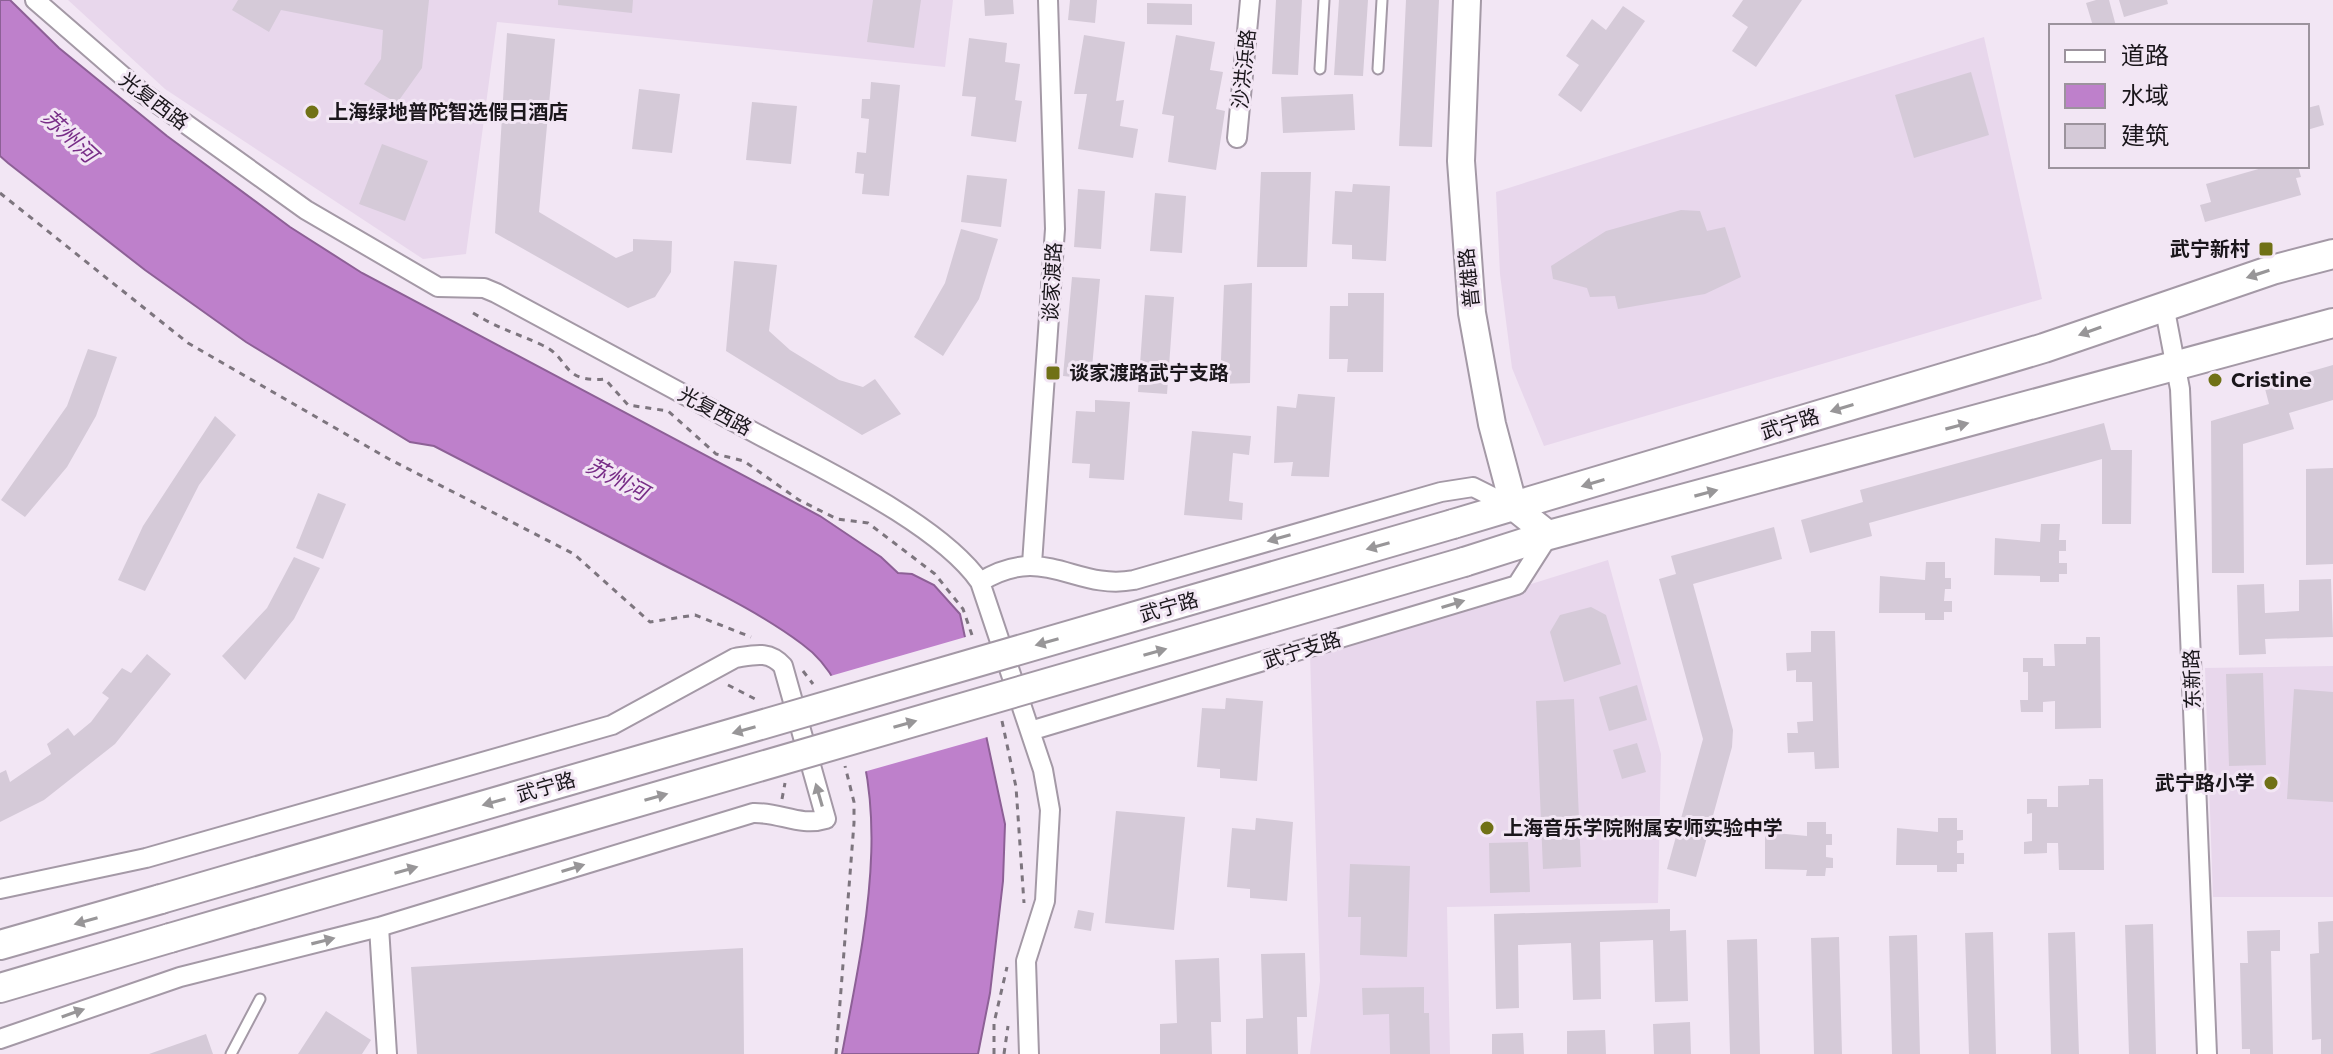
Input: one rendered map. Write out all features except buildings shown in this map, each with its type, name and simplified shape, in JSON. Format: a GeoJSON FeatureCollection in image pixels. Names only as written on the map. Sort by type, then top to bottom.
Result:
{"type":"FeatureCollection","features":[{"type":"Feature","properties":{"kind":"main road","name":"普雄路"},"geometry":{"type":"LineString","coordinates":[[1467,0],[1461,161],[1465,239],[1472,313],[1490,410],[1514,507]]}},
{"type":"Feature","properties":{"kind":"main road","name":"武宁路"},"geometry":{"type":"LineString","coordinates":[[0,945],[1514,507],[2044,348],[2164,305],[2333,254]]}},
{"type":"Feature","properties":{"kind":"main road","name":"武宁路"},"geometry":{"type":"LineString","coordinates":[[0,988],[1549,535],[2333,323]]}},
{"type":"Feature","properties":{"kind":"main road"},"geometry":{"type":"LineString","coordinates":[[1514,507],[1549,535]]}},
{"type":"Feature","properties":{"kind":"street","name":"光复西路"},"geometry":{"type":"LineString","coordinates":[[35,0],[140,91],[306,210],[438,287],[484,288],[496,293],[813,464],[938,541],[969,567],[980,582],[1043,770],[1052,825],[1045,901],[1026,961],[1029,1054]]}},
{"type":"Feature","properties":{"kind":"street","name":"谈家渡路"},"geometry":{"type":"LineString","coordinates":[[1032,564],[1055,229],[1048,0]]}},
{"type":"Feature","properties":{"kind":"street","name":"沙洪浜路"},"geometry":{"type":"LineString","coordinates":[[1237,138],[1250,0]]}},
{"type":"Feature","properties":{"kind":"street","name":"东新路"},"geometry":{"type":"LineString","coordinates":[[2164,305],[2178,367],[2207,1054]]}},
{"type":"Feature","properties":{"kind":"street"},"geometry":{"type":"LineString","coordinates":[[980,582],[1012,566],[1032,564],[1125,582],[1441,492],[1473,487],[1514,507]]}},
{"type":"Feature","properties":{"kind":"street","name":"武宁支路"},"geometry":{"type":"LineString","coordinates":[[1030,731],[1517,585],[1549,535]]}},
{"type":"Feature","properties":{"kind":"street"},"geometry":{"type":"LineString","coordinates":[[0,889],[146,858],[612,725],[709,675],[735,658],[756,654],[774,657],[783,666],[826,819],[807,823],[780,815],[753,813],[379,927],[180,977],[0,1039]]}},
{"type":"Feature","properties":{"kind":"street"},"geometry":{"type":"LineString","coordinates":[[379,927],[387,1054]]}},
{"type":"Feature","properties":{"kind":"lane"},"geometry":{"type":"LineString","coordinates":[[1320,69],[1324,0]]}},
{"type":"Feature","properties":{"kind":"lane"},"geometry":{"type":"LineString","coordinates":[[1378,69],[1382,0]]}},
{"type":"Feature","properties":{"kind":"lane"},"geometry":{"type":"LineString","coordinates":[[231,1054],[260,999]]}},
{"type":"Feature","properties":{"kind":"path"},"geometry":{"type":"LineString","coordinates":[[0,193],[188,343],[389,459],[574,554],[650,622],[695,615],[759,640]]}},
{"type":"Feature","properties":{"kind":"path"},"geometry":{"type":"LineString","coordinates":[[473,313],[506,333],[546,346],[563,366],[584,381],[605,379],[628,405],[668,411],[716,454],[744,461],[799,500],[837,519],[868,523],[935,574],[963,609],[978,650]]}},
{"type":"Feature","properties":{"kind":"path"},"geometry":{"type":"LineString","coordinates":[[800,668],[809,676],[815,690]]}},
{"type":"Feature","properties":{"kind":"path"},"geometry":{"type":"LineString","coordinates":[[709,675],[760,701]]}},
{"type":"Feature","properties":{"kind":"path"},"geometry":{"type":"LineString","coordinates":[[1002,720],[1016,787],[1024,906]]}},
{"type":"Feature","properties":{"kind":"path"},"geometry":{"type":"LineString","coordinates":[[836,1054],[854,823],[854,802],[843,759]]}},
{"type":"Feature","properties":{"kind":"path"},"geometry":{"type":"LineString","coordinates":[[780,815],[786,774]]}},
{"type":"Feature","properties":{"kind":"path"},"geometry":{"type":"LineString","coordinates":[[994,1054],[994,1023],[1012,956]]}},
{"type":"Feature","properties":{"kind":"shaded area"},"geometry":{"type":"Polygon","coordinates":[[[68,0],[953,0],[945,67],[497,22],[466,254],[423,259],[165,89],[68,0]]]}},
{"type":"Feature","properties":{"kind":"shaded area"},"geometry":{"type":"Polygon","coordinates":[[[1984,37],[2042,299],[1544,446],[1512,368],[1500,274],[1496,192],[1984,37]]]}},
{"type":"Feature","properties":{"kind":"shaded area","name":"上海音乐学院附属安师实验中学"},"geometry":{"type":"Polygon","coordinates":[[[1608,560],[1661,754],[1658,903],[1447,907],[1450,1054],[1310,1054],[1320,981],[1310,653],[1608,560]]]}},
{"type":"Feature","properties":{"kind":"shaded area","name":"武宁路小学"},"geometry":{"type":"Polygon","coordinates":[[[2333,666],[2333,897],[2213,897],[2205,668],[2333,666]]]}},
{"type":"Feature","properties":{"kind":"water","name":"苏州河"},"geometry":{"type":"Polygon","coordinates":[[[0,0],[10,0],[59,48],[167,136],[290,227],[362,273],[820,516],[881,557],[898,573],[912,574],[934,585],[960,614],[1005,824],[1003,881],[990,993],[978,1054],[842,1054],[866,915],[871,868],[871,820],[867,774],[856,728],[837,685],[817,657],[785,632],[730,599],[434,446],[410,442],[246,342],[145,270],[8,163],[0,156],[0,0]]]}},
{"type":"Feature","properties":{"kind":"pier"},"geometry":{"type":"Polygon","coordinates":[[[969,636],[991,736],[860,773],[844,707],[827,677],[969,636]]]}},
{"type":"Feature","properties":{"kind":"place","name":"上海绿地普陀智选假日酒店"},"geometry":{"type":"Point","coordinates":[312,112]}},
{"type":"Feature","properties":{"kind":"place","name":"武宁新村"},"geometry":{"type":"Point","coordinates":[2266,249]}},
{"type":"Feature","properties":{"kind":"place","name":"谈家渡路武宁支路"},"geometry":{"type":"Point","coordinates":[1053,373]}},
{"type":"Feature","properties":{"kind":"place","name":"Cristine"},"geometry":{"type":"Point","coordinates":[2215,380]}},
{"type":"Feature","properties":{"kind":"place","name":"武宁路小学"},"geometry":{"type":"Point","coordinates":[2271,783]}},
{"type":"Feature","properties":{"kind":"place","name":"上海音乐学院附属安师实验中学"},"geometry":{"type":"Point","coordinates":[1487,828]}}]}
